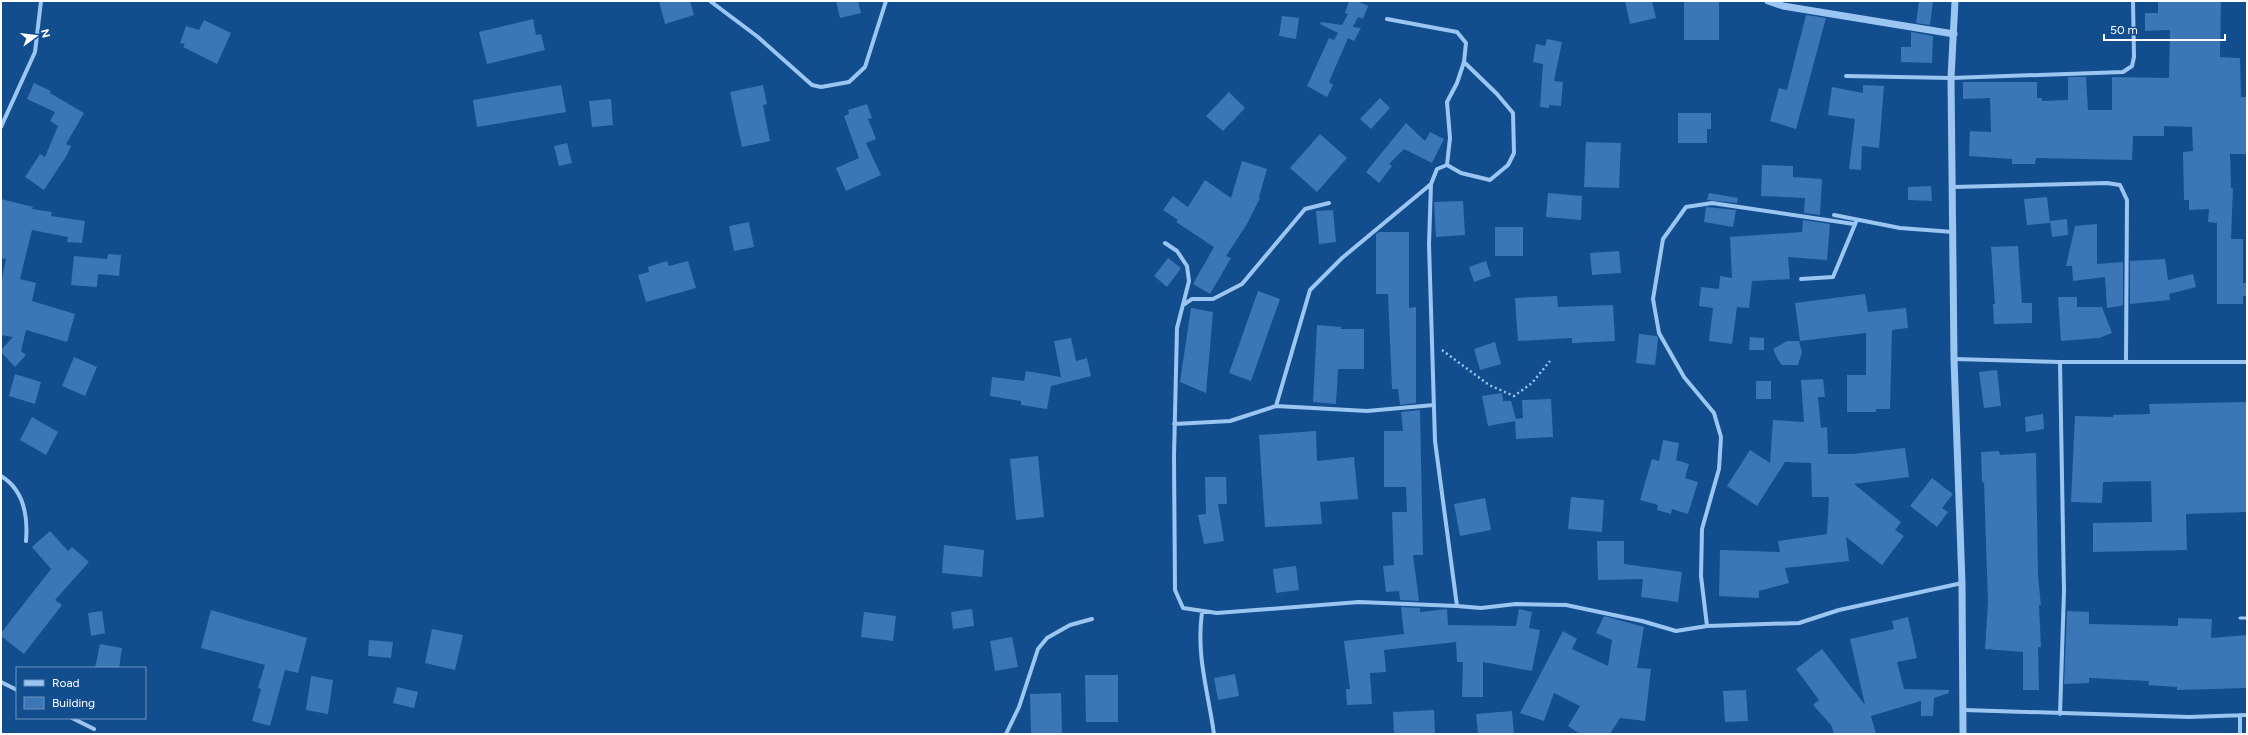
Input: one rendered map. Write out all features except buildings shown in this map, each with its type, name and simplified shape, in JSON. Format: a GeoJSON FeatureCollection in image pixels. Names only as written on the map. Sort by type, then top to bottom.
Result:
{"type":"FeatureCollection","features":[{"type":"Feature","properties":{"kind":"street"},"geometry":{"type":"LineString","coordinates":[[1,127],[35,52],[41,1]]}},
{"type":"Feature","properties":{"kind":"street"},"geometry":{"type":"LineString","coordinates":[[710,1],[758,37],[812,84],[821,87],[849,82],[865,67],[886,1]]}},
{"type":"Feature","properties":{"kind":"street"},"geometry":{"type":"LineString","coordinates":[[1768,1],[1783,6],[1954,34]]}},
{"type":"Feature","properties":{"kind":"street"},"geometry":{"type":"LineString","coordinates":[[1955,1],[1951,78],[1954,359],[1962,583],[1963,734]]}},
{"type":"Feature","properties":{"kind":"street"},"geometry":{"type":"LineString","coordinates":[[1846,76],[1951,78],[2123,72],[2132,66],[2134,57],[2133,1]]}},
{"type":"Feature","properties":{"kind":"street"},"geometry":{"type":"LineString","coordinates":[[1387,19],[1458,32],[1466,43],[1464,62],[1457,84],[1447,102],[1450,138],[1447,165]]}},
{"type":"Feature","properties":{"kind":"street"},"geometry":{"type":"LineString","coordinates":[[1457,606],[1435,441],[1428,244],[1431,184],[1436,169],[1447,165],[1461,173],[1490,180],[1508,164],[1514,153],[1513,113],[1498,94],[1464,62]]}},
{"type":"Feature","properties":{"kind":"street"},"geometry":{"type":"LineString","coordinates":[[1953,187],[2107,182],[2120,185],[2127,200],[2126,361]]}},
{"type":"Feature","properties":{"kind":"street"},"geometry":{"type":"LineString","coordinates":[[1276,406],[1310,290],[1342,258],[1431,184]]}},
{"type":"Feature","properties":{"kind":"street"},"geometry":{"type":"LineString","coordinates":[[1182,305],[1192,299],[1213,299],[1242,284],[1305,209],[1329,203]]}},
{"type":"Feature","properties":{"kind":"street"},"geometry":{"type":"LineString","coordinates":[[1707,626],[1701,576],[1702,529],[1719,469],[1722,438],[1714,413],[1684,377],[1659,333],[1653,299],[1663,239],[1686,207],[1712,203],[1855,222],[1953,232]]}},
{"type":"Feature","properties":{"kind":"street"},"geometry":{"type":"LineString","coordinates":[[1834,215],[1855,222]]}},
{"type":"Feature","properties":{"kind":"street"},"geometry":{"type":"LineString","coordinates":[[1801,279],[1833,276],[1855,222]]}},
{"type":"Feature","properties":{"kind":"street"},"geometry":{"type":"LineString","coordinates":[[1165,243],[1177,251],[1187,266],[1190,282],[1182,305],[1177,328],[1174,424],[1175,590],[1178,601],[1183,608],[1202,612],[1269,610],[1359,602],[1482,608],[1516,604],[1566,605],[1642,621],[1676,631],[1707,626],[1800,622],[1840,610],[1962,583]]}},
{"type":"Feature","properties":{"kind":"street"},"geometry":{"type":"LineString","coordinates":[[1954,359],[2060,362],[2247,362]]}},
{"type":"Feature","properties":{"kind":"street"},"geometry":{"type":"LineString","coordinates":[[2060,362],[2064,576],[2060,714]]}},
{"type":"Feature","properties":{"kind":"street"},"geometry":{"type":"LineString","coordinates":[[1174,424],[1230,421],[1276,406],[1367,411],[1434,405]]}},
{"type":"Feature","properties":{"kind":"street"},"geometry":{"type":"LineString","coordinates":[[1,476],[16,491],[23,504],[28,520],[26,541]]}},
{"type":"Feature","properties":{"kind":"street"},"geometry":{"type":"LineString","coordinates":[[1202,612],[1199,636],[1205,691],[1214,734]]}},
{"type":"Feature","properties":{"kind":"street"},"geometry":{"type":"LineString","coordinates":[[1006,734],[1019,707],[1038,649],[1047,638],[1053,634],[1070,625],[1092,619]]}},
{"type":"Feature","properties":{"kind":"street"},"geometry":{"type":"LineString","coordinates":[[1,682],[16,690]]}},
{"type":"Feature","properties":{"kind":"street"},"geometry":{"type":"LineString","coordinates":[[1964,710],[2060,714],[2189,716],[2247,715]]}},
{"type":"Feature","properties":{"kind":"street"},"geometry":{"type":"LineString","coordinates":[[2240,715],[2240,734]]}},
{"type":"Feature","properties":{"kind":"street"},"geometry":{"type":"LineString","coordinates":[[74,719],[94,729]]}},
{"type":"Feature","properties":{"kind":"lane"},"geometry":{"type":"LineString","coordinates":[[2240,618],[2247,618]]}},
{"type":"Feature","properties":{"kind":"path"},"geometry":{"type":"LineString","coordinates":[[1431,344],[1454,357],[1463,367],[1489,385],[1514,396],[1532,383],[1550,361]]}}]}
